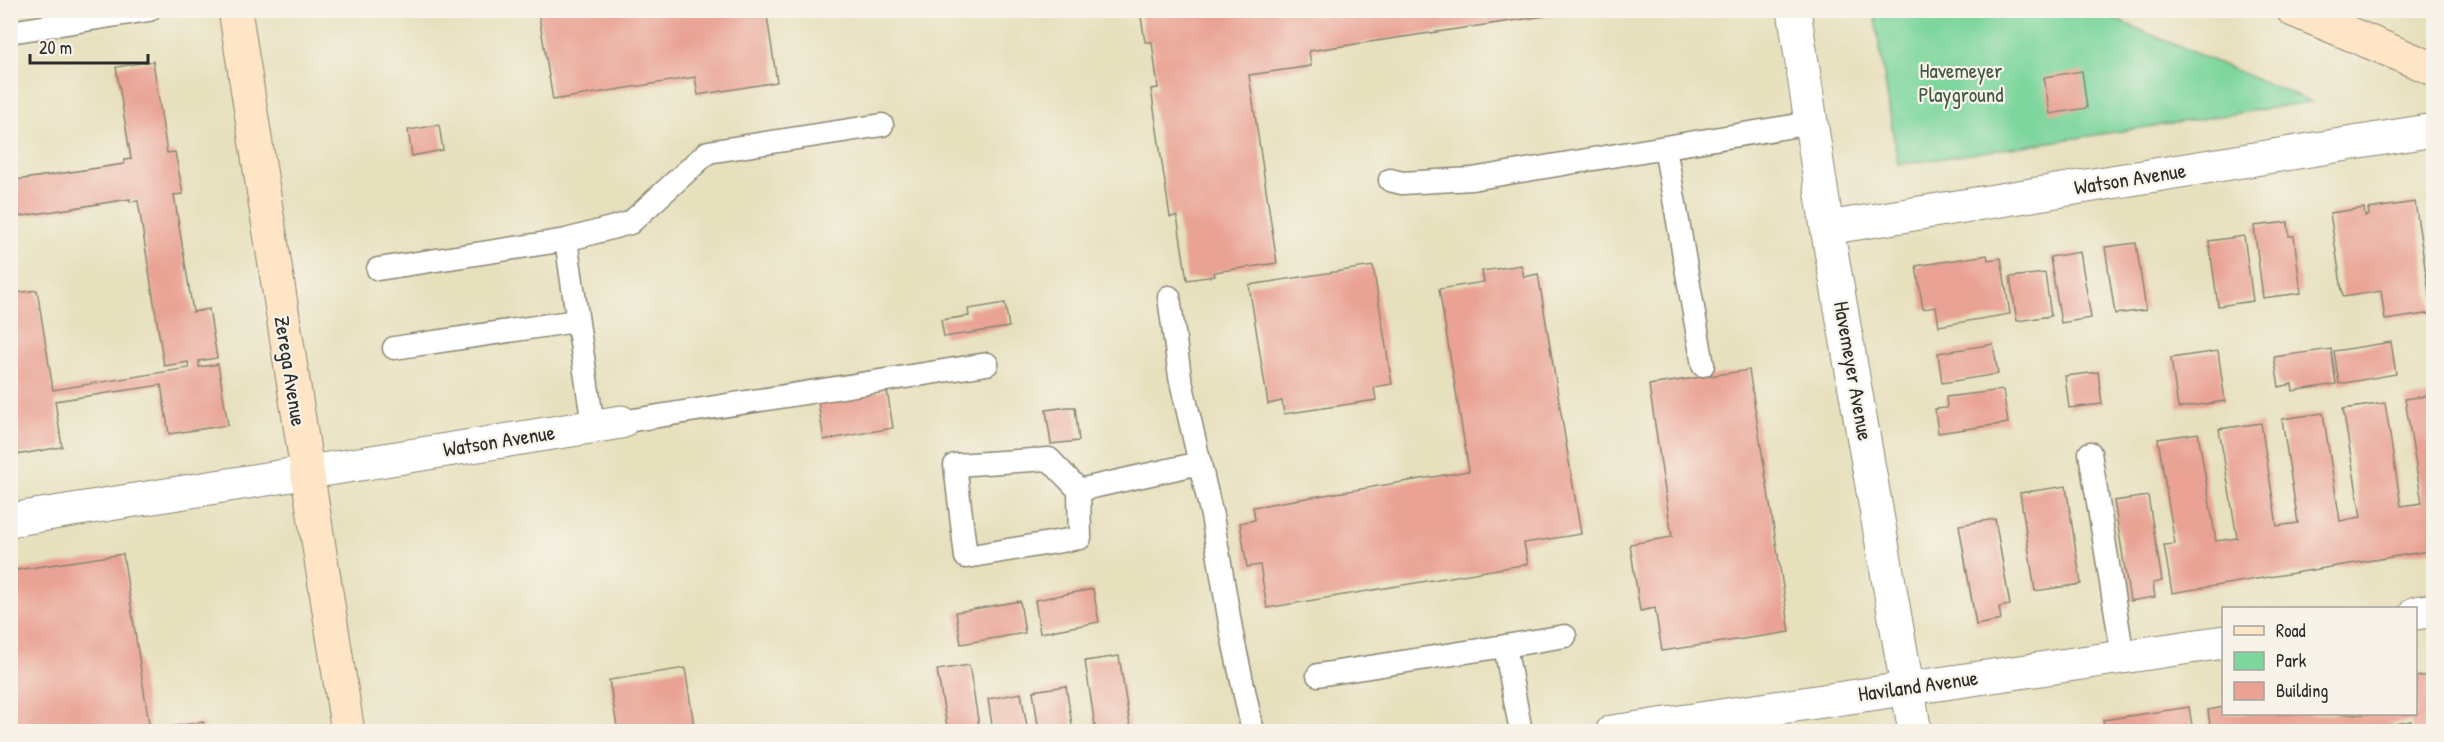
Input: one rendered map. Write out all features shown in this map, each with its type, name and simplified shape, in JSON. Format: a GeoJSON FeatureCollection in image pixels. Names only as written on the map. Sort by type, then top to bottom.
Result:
{"type":"FeatureCollection","features":[{"type":"Feature","properties":{"kind":"main road","name":"Zerega Avenue"},"geometry":{"type":"LineString","coordinates":[[235,10],[348,732]]}},
{"type":"Feature","properties":{"kind":"main road"},"geometry":{"type":"LineString","coordinates":[[2293,10],[2433,69]]}},
{"type":"Feature","properties":{"kind":"street","name":"Havemeyer Avenue"},"geometry":{"type":"LineString","coordinates":[[1794,10],[1827,228],[1915,732]]}},
{"type":"Feature","properties":{"kind":"street","name":"Watson Avenue"},"geometry":{"type":"LineString","coordinates":[[1827,228],[2433,130]]}},
{"type":"Feature","properties":{"kind":"street","name":"Watson Avenue"},"geometry":{"type":"LineString","coordinates":[[10,520],[607,424]]}},
{"type":"Feature","properties":{"kind":"street"},"geometry":{"type":"LineString","coordinates":[[2417,613],[2433,610]]}},
{"type":"Feature","properties":{"kind":"street","name":"Haviland Avenue"},"geometry":{"type":"LineString","coordinates":[[1612,732],[2222,642]]}},
{"type":"Feature","properties":{"kind":"lane"},"geometry":{"type":"LineString","coordinates":[[10,32],[149,10]]}},
{"type":"Feature","properties":{"kind":"lane"},"geometry":{"type":"LineString","coordinates":[[1390,180],[1402,183],[1472,179],[1811,123]]}},
{"type":"Feature","properties":{"kind":"lane"},"geometry":{"type":"LineString","coordinates":[[378,269],[566,240],[630,223],[708,152],[882,125]]}},
{"type":"Feature","properties":{"kind":"lane"},"geometry":{"type":"LineString","coordinates":[[1665,147],[1703,365]]}},
{"type":"Feature","properties":{"kind":"lane"},"geometry":{"type":"LineString","coordinates":[[566,240],[576,321],[607,424]]}},
{"type":"Feature","properties":{"kind":"lane"},"geometry":{"type":"LineString","coordinates":[[1169,297],[1180,377],[1212,516],[1232,635],[1253,732]]}},
{"type":"Feature","properties":{"kind":"lane"},"geometry":{"type":"LineString","coordinates":[[393,348],[576,321]]}},
{"type":"Feature","properties":{"kind":"lane","name":"Watson Avenue"},"geometry":{"type":"LineString","coordinates":[[607,424],[987,364]]}},
{"type":"Feature","properties":{"kind":"lane"},"geometry":{"type":"LineString","coordinates":[[2090,453],[2123,657]]}},
{"type":"Feature","properties":{"kind":"lane"},"geometry":{"type":"LineString","coordinates":[[1049,459],[1079,490],[1080,538],[966,556],[955,465],[1049,459]]}},
{"type":"Feature","properties":{"kind":"lane"},"geometry":{"type":"LineString","coordinates":[[1079,490],[1200,462]]}},
{"type":"Feature","properties":{"kind":"lane"},"geometry":{"type":"LineString","coordinates":[[1318,675],[1565,636]]}},
{"type":"Feature","properties":{"kind":"lane"},"geometry":{"type":"LineString","coordinates":[[1505,646],[1521,732]]}},
{"type":"Feature","properties":{"kind":"green space","name":"Havemeyer Playground"},"geometry":{"type":"Polygon","coordinates":[[[1874,11],[2095,11],[2311,102],[1898,165],[1874,11]]]}},
{"type":"Feature","properties":{"kind":"building"},"geometry":{"type":"Polygon","coordinates":[[[538,10],[766,10],[777,82],[698,95],[695,77],[553,100],[538,10]]]}},
{"type":"Feature","properties":{"kind":"building"},"geometry":{"type":"Polygon","coordinates":[[[1140,10],[1565,10],[1565,13],[1309,51],[1311,66],[1249,75],[1277,263],[1214,272],[1215,276],[1187,280],[1177,216],[1170,217],[1151,89],[1158,88],[1152,42],[1145,42],[1140,10]]]}},
{"type":"Feature","properties":{"kind":"building"},"geometry":{"type":"Polygon","coordinates":[[[153,61],[167,153],[175,152],[183,194],[174,195],[193,312],[209,309],[217,358],[199,361],[199,367],[218,364],[228,425],[169,434],[161,385],[55,401],[62,447],[10,456],[10,294],[37,290],[53,390],[189,368],[188,362],[164,366],[138,201],[130,202],[130,199],[11,218],[10,213],[10,181],[124,164],[124,160],[131,159],[116,67],[153,61]]]}},
{"type":"Feature","properties":{"kind":"building"},"geometry":{"type":"Polygon","coordinates":[[[2082,71],[2087,108],[2050,114],[2044,77],[2082,71]]]}},
{"type":"Feature","properties":{"kind":"building"},"geometry":{"type":"Polygon","coordinates":[[[439,125],[443,150],[412,156],[408,130],[439,125]]]}},
{"type":"Feature","properties":{"kind":"building"},"geometry":{"type":"Polygon","coordinates":[[[2415,202],[2432,313],[2385,320],[2381,291],[2343,297],[2330,213],[2364,208],[2365,216],[2369,215],[2368,209],[2415,202]]]}},
{"type":"Feature","properties":{"kind":"building"},"geometry":{"type":"Polygon","coordinates":[[[2288,222],[2289,236],[2294,236],[2301,293],[2263,298],[2254,226],[2288,222]]]}},
{"type":"Feature","properties":{"kind":"building"},"geometry":{"type":"Polygon","coordinates":[[[2244,236],[2253,301],[2218,306],[2209,241],[2244,236]]]}},
{"type":"Feature","properties":{"kind":"building"},"geometry":{"type":"Polygon","coordinates":[[[2136,243],[2146,310],[2115,314],[2105,247],[2136,243]]]}},
{"type":"Feature","properties":{"kind":"building"},"geometry":{"type":"Polygon","coordinates":[[[2080,252],[2091,318],[2061,323],[2050,257],[2080,252]]]}},
{"type":"Feature","properties":{"kind":"building"},"geometry":{"type":"Polygon","coordinates":[[[1987,255],[1988,260],[2001,258],[2010,314],[1939,326],[1936,307],[1923,309],[1916,266],[1987,255]]]}},
{"type":"Feature","properties":{"kind":"building"},"geometry":{"type":"Polygon","coordinates":[[[1521,265],[1524,277],[1538,274],[1581,534],[1524,543],[1528,564],[1267,608],[1260,565],[1247,567],[1240,523],[1255,520],[1253,507],[1469,471],[1439,289],[1484,282],[1482,271],[1521,265]]]}},
{"type":"Feature","properties":{"kind":"building"},"geometry":{"type":"Polygon","coordinates":[[[1373,266],[1392,384],[1374,387],[1376,400],[1284,414],[1282,401],[1268,404],[1249,285],[1373,266]]]}},
{"type":"Feature","properties":{"kind":"building"},"geometry":{"type":"Polygon","coordinates":[[[2045,273],[2051,316],[2017,321],[2010,277],[2045,273]]]}},
{"type":"Feature","properties":{"kind":"building"},"geometry":{"type":"Polygon","coordinates":[[[1005,303],[1009,327],[944,337],[941,320],[969,316],[968,309],[1005,303]]]}},
{"type":"Feature","properties":{"kind":"building"},"geometry":{"type":"Polygon","coordinates":[[[2391,342],[2396,374],[2339,384],[2334,351],[2391,342]]]}},
{"type":"Feature","properties":{"kind":"building"},"geometry":{"type":"Polygon","coordinates":[[[1993,344],[1998,374],[1942,383],[1938,353],[1993,344]]]}},
{"type":"Feature","properties":{"kind":"building"},"geometry":{"type":"Polygon","coordinates":[[[2331,349],[2336,384],[2293,391],[2292,384],[2279,387],[2274,357],[2331,349]]]}},
{"type":"Feature","properties":{"kind":"building"},"geometry":{"type":"Polygon","coordinates":[[[2218,351],[2225,401],[2178,408],[2171,358],[2218,351]]]}},
{"type":"Feature","properties":{"kind":"building"},"geometry":{"type":"Polygon","coordinates":[[[1749,370],[1790,632],[1662,651],[1655,608],[1640,611],[1630,544],[1672,537],[1649,385],[1749,370]]]}},
{"type":"Feature","properties":{"kind":"building"},"geometry":{"type":"Polygon","coordinates":[[[2098,372],[2102,404],[2069,408],[2065,376],[2098,372]]]}},
{"type":"Feature","properties":{"kind":"building"},"geometry":{"type":"Polygon","coordinates":[[[887,390],[893,428],[824,440],[818,402],[887,390]]]}},
{"type":"Feature","properties":{"kind":"building"},"geometry":{"type":"Polygon","coordinates":[[[2003,390],[2008,423],[1938,433],[1935,409],[1947,408],[1946,397],[2003,390]]]}},
{"type":"Feature","properties":{"kind":"building"},"geometry":{"type":"Polygon","coordinates":[[[2434,395],[2434,550],[2172,593],[2164,545],[2175,544],[2158,439],[2198,433],[2216,541],[2237,538],[2219,429],[2261,423],[2277,526],[2298,523],[2282,419],[2323,413],[2340,521],[2361,517],[2343,409],[2385,403],[2401,506],[2422,503],[2405,399],[2434,395]]]}},
{"type":"Feature","properties":{"kind":"building"},"geometry":{"type":"Polygon","coordinates":[[[1075,407],[1079,441],[1051,444],[1046,410],[1075,407]]]}},
{"type":"Feature","properties":{"kind":"building"},"geometry":{"type":"Polygon","coordinates":[[[2066,486],[2081,584],[2035,591],[2020,493],[2066,486]]]}},
{"type":"Feature","properties":{"kind":"building"},"geometry":{"type":"Polygon","coordinates":[[[2148,496],[2162,581],[2153,583],[2155,597],[2130,601],[2114,501],[2148,496]]]}},
{"type":"Feature","properties":{"kind":"building"},"geometry":{"type":"Polygon","coordinates":[[[1995,519],[2010,605],[1999,607],[2001,620],[1976,625],[1959,525],[1995,519]]]}},
{"type":"Feature","properties":{"kind":"building"},"geometry":{"type":"Polygon","coordinates":[[[123,554],[150,730],[203,722],[205,732],[10,732],[10,571],[123,554]]]}},
{"type":"Feature","properties":{"kind":"building"},"geometry":{"type":"Polygon","coordinates":[[[1093,589],[1099,622],[1040,633],[1035,600],[1093,589]]]}},
{"type":"Feature","properties":{"kind":"building"},"geometry":{"type":"Polygon","coordinates":[[[1020,601],[1025,633],[961,644],[956,612],[1020,601]]]}},
{"type":"Feature","properties":{"kind":"building"},"geometry":{"type":"Polygon","coordinates":[[[1119,656],[1131,732],[1096,732],[1085,661],[1119,656]]]}},
{"type":"Feature","properties":{"kind":"building"},"geometry":{"type":"Polygon","coordinates":[[[969,665],[980,732],[948,732],[937,670],[969,665]]]}},
{"type":"Feature","properties":{"kind":"building"},"geometry":{"type":"Polygon","coordinates":[[[685,668],[695,732],[618,732],[609,680],[685,668]]]}},
{"type":"Feature","properties":{"kind":"building"},"geometry":{"type":"Polygon","coordinates":[[[2434,674],[2434,732],[2412,732],[2411,721],[2390,725],[2391,732],[2211,732],[2208,710],[2222,707],[2222,715],[2417,715],[2417,677],[2434,674]]]}},
{"type":"Feature","properties":{"kind":"building"},"geometry":{"type":"Polygon","coordinates":[[[1066,686],[1073,732],[1039,732],[1033,691],[1066,686]]]}},
{"type":"Feature","properties":{"kind":"building"},"geometry":{"type":"Polygon","coordinates":[[[1021,693],[1028,732],[993,732],[988,699],[1021,693]]]}},
{"type":"Feature","properties":{"kind":"building"},"geometry":{"type":"Polygon","coordinates":[[[2189,707],[2193,732],[2105,732],[2103,720],[2189,707]]]}}]}
